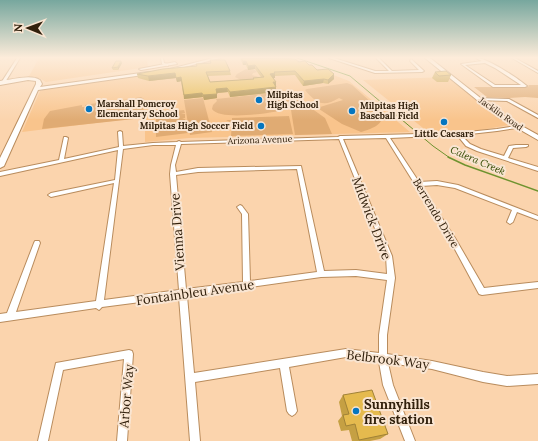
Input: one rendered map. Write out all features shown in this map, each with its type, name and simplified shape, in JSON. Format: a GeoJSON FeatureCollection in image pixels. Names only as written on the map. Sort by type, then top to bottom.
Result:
{"type":"FeatureCollection","features":[{"type":"Feature","properties":{"kind":"street"},"geometry":{"type":"LineString","coordinates":[[0,166],[38,87],[38,80],[34,79],[1,83]]}},
{"type":"Feature","properties":{"kind":"street"},"geometry":{"type":"LineString","coordinates":[[38,87],[91,79]]}},
{"type":"Feature","properties":{"kind":"street","name":"Jacklin Road"},"geometry":{"type":"LineString","coordinates":[[455,79],[519,126],[538,138]]}},
{"type":"Feature","properties":{"kind":"street","name":"Jacklin Road"},"geometry":{"type":"LineString","coordinates":[[458,79],[481,98]]}},
{"type":"Feature","properties":{"kind":"street"},"geometry":{"type":"LineString","coordinates":[[483,79],[494,86],[526,85],[516,79]]}},
{"type":"Feature","properties":{"kind":"street"},"geometry":{"type":"LineString","coordinates":[[481,98],[508,100],[538,117]]}},
{"type":"Feature","properties":{"kind":"street","name":"Jacklin Road"},"geometry":{"type":"LineString","coordinates":[[519,126],[538,134]]}},
{"type":"Feature","properties":{"kind":"street","name":"Arizona Avenue"},"geometry":{"type":"LineString","coordinates":[[0,174],[121,148],[179,142],[458,134],[519,126]]}},
{"type":"Feature","properties":{"kind":"street"},"geometry":{"type":"LineString","coordinates":[[99,306],[121,148],[120,132]]}},
{"type":"Feature","properties":{"kind":"street"},"geometry":{"type":"LineString","coordinates":[[458,134],[468,145],[474,148],[538,169]]}},
{"type":"Feature","properties":{"kind":"street","name":"Berrendo Drive"},"geometry":{"type":"LineString","coordinates":[[387,136],[453,240],[482,292],[538,285]]}},
{"type":"Feature","properties":{"kind":"street","name":"Midwick Drive"},"geometry":{"type":"LineString","coordinates":[[340,137],[389,256],[391,278],[383,335],[384,359],[388,385],[410,441]]}},
{"type":"Feature","properties":{"kind":"street"},"geometry":{"type":"LineString","coordinates":[[61,160],[66,138]]}},
{"type":"Feature","properties":{"kind":"street","name":"Vienna Drive"},"geometry":{"type":"LineString","coordinates":[[179,142],[173,165],[173,174],[195,441]]}},
{"type":"Feature","properties":{"kind":"street"},"geometry":{"type":"LineString","coordinates":[[505,159],[511,147],[526,146]]}},
{"type":"Feature","properties":{"kind":"street"},"geometry":{"type":"LineString","coordinates":[[173,174],[198,170],[299,168],[321,274]]}},
{"type":"Feature","properties":{"kind":"street"},"geometry":{"type":"LineString","coordinates":[[51,195],[117,181]]}},
{"type":"Feature","properties":{"kind":"street"},"geometry":{"type":"LineString","coordinates":[[418,184],[437,183],[456,186],[538,218]]}},
{"type":"Feature","properties":{"kind":"street"},"geometry":{"type":"LineString","coordinates":[[240,207],[245,214],[247,285]]}},
{"type":"Feature","properties":{"kind":"street"},"geometry":{"type":"LineString","coordinates":[[510,222],[515,209]]}},
{"type":"Feature","properties":{"kind":"street"},"geometry":{"type":"LineString","coordinates":[[10,317],[38,242]]}},
{"type":"Feature","properties":{"kind":"street","name":"Fontainbleu Avenue"},"geometry":{"type":"LineString","coordinates":[[0,318],[182,295],[321,274],[356,273],[391,278]]}},
{"type":"Feature","properties":{"kind":"street","name":"Belbrook Way"},"geometry":{"type":"LineString","coordinates":[[190,378],[346,353],[432,365],[507,381],[538,379]]}},
{"type":"Feature","properties":{"kind":"street","name":"Arbor Way"},"geometry":{"type":"LineString","coordinates":[[43,441],[59,366],[129,354],[122,441]]}},
{"type":"Feature","properties":{"kind":"street"},"geometry":{"type":"LineString","coordinates":[[284,364],[292,411]]}},
{"type":"Feature","properties":{"kind":"shaded area"},"geometry":{"type":"Polygon","coordinates":[[[40,79],[69,79],[46,82],[40,79]]]}},
{"type":"Feature","properties":{"kind":"shaded area","name":"Milpitas High School"},"geometry":{"type":"Polygon","coordinates":[[[120,79],[343,79],[349,81],[410,132],[189,138],[145,142],[145,117],[22,132],[40,91],[120,79]]]}},
{"type":"Feature","properties":{"kind":"shaded area"},"geometry":{"type":"Polygon","coordinates":[[[238,79],[261,79],[243,81],[238,79]]]}},
{"type":"Feature","properties":{"kind":"shaded area"},"geometry":{"type":"Polygon","coordinates":[[[450,79],[509,125],[475,131],[428,132],[363,80],[450,79]]]}},
{"type":"Feature","properties":{"kind":"shaded area","name":"Milpitas High Baseball Field"},"geometry":{"type":"Polygon","coordinates":[[[347,83],[352,85],[383,113],[381,121],[376,126],[361,132],[342,124],[319,109],[320,107],[343,100],[339,98],[328,103],[320,103],[305,90],[347,83]]]}},
{"type":"Feature","properties":{"kind":"shaded area"},"geometry":{"type":"Polygon","coordinates":[[[528,85],[538,85],[538,98],[487,97],[474,87],[527,87],[529,86],[528,85]]]}},
{"type":"Feature","properties":{"kind":"shaded area"},"geometry":{"type":"Polygon","coordinates":[[[290,91],[302,100],[300,105],[286,110],[263,114],[226,115],[217,113],[212,109],[213,105],[217,101],[216,99],[290,91]]]}},
{"type":"Feature","properties":{"kind":"shaded area"},"geometry":{"type":"Polygon","coordinates":[[[141,97],[144,99],[143,118],[42,129],[44,119],[50,111],[82,105],[82,107],[85,107],[85,105],[141,97]]]}},
{"type":"Feature","properties":{"kind":"shaded area"},"geometry":{"type":"Polygon","coordinates":[[[203,98],[212,132],[190,135],[184,100],[203,98]]]}},
{"type":"Feature","properties":{"kind":"shaded area"},"geometry":{"type":"Polygon","coordinates":[[[311,108],[325,118],[332,134],[295,135],[291,110],[311,108]]]}},
{"type":"Feature","properties":{"kind":"shaded area"},"geometry":{"type":"Polygon","coordinates":[[[184,110],[185,113],[181,114],[185,114],[185,118],[182,119],[185,119],[186,123],[183,124],[186,124],[187,128],[183,129],[187,129],[188,133],[156,137],[156,133],[160,132],[156,132],[156,128],[160,127],[156,127],[156,123],[160,122],[156,122],[156,118],[174,115],[156,117],[156,113],[184,110]]]}},
{"type":"Feature","properties":{"kind":"shaded area","name":"Milpitas High Soccer Field"},"geometry":{"type":"Polygon","coordinates":[[[289,116],[293,134],[231,136],[232,123],[226,120],[232,120],[232,118],[289,116]]]}},
{"type":"Feature","properties":{"kind":"building"},"geometry":{"type":"Polygon","coordinates":[[[181,79],[209,79],[210,82],[273,79],[276,82],[273,82],[276,87],[230,92],[227,88],[216,89],[217,94],[203,95],[202,93],[184,95],[181,79]]]}},
{"type":"Feature","properties":{"kind":"building"},"geometry":{"type":"Polygon","coordinates":[[[302,79],[329,79],[328,80],[304,81],[302,79]]]}},
{"type":"Feature","properties":{"kind":"building","name":"Sunnyhills fire station"},"geometry":{"type":"Polygon","coordinates":[[[372,390],[388,434],[359,440],[355,424],[346,426],[343,415],[349,414],[343,395],[372,390]]]}},
{"type":"Feature","properties":{"kind":"waterway","name":"Calera Creek"},"geometry":{"type":"LineString","coordinates":[[353,79],[433,146],[450,158]]}},
{"type":"Feature","properties":{"kind":"waterway","name":"Calera Creek"},"geometry":{"type":"LineString","coordinates":[[450,158],[465,165],[538,191]]}},
{"type":"Feature","properties":{"kind":"place","name":"Milpitas High School"},"geometry":{"type":"Point","coordinates":[259,100]}},
{"type":"Feature","properties":{"kind":"place","name":"Marshall Pomeroy Elementary School"},"geometry":{"type":"Point","coordinates":[89,109]}},
{"type":"Feature","properties":{"kind":"place","name":"Milpitas High Baseball Field"},"geometry":{"type":"Point","coordinates":[352,111]}},
{"type":"Feature","properties":{"kind":"place","name":"Little Caesars"},"geometry":{"type":"Point","coordinates":[444,122]}},
{"type":"Feature","properties":{"kind":"place","name":"Milpitas High Soccer Field"},"geometry":{"type":"Point","coordinates":[261,126]}},
{"type":"Feature","properties":{"kind":"place","name":"Sunnyhills fire station"},"geometry":{"type":"Point","coordinates":[356,411]}}]}
